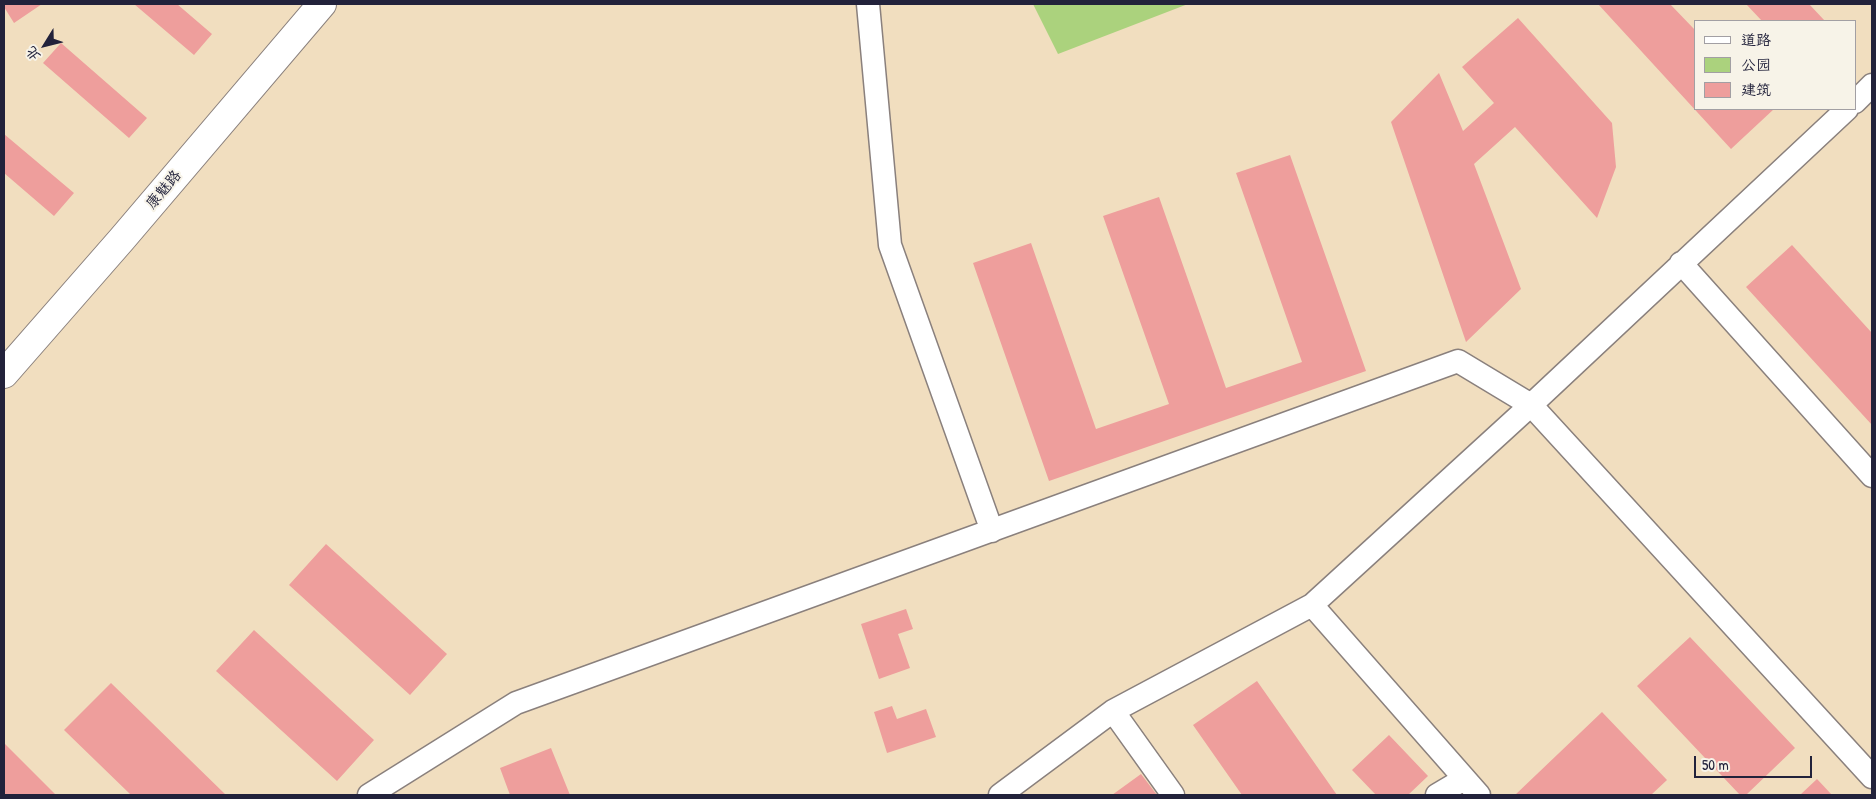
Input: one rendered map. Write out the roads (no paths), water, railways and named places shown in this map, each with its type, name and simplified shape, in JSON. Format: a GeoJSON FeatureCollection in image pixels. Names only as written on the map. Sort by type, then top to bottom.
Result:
{"type":"FeatureCollection","features":[{"type":"Feature","properties":{"kind":"main road","name":"康魅路"},"geometry":{"type":"LineString","coordinates":[[4,347],[297,4]]}},
{"type":"Feature","properties":{"kind":"main road","name":"康魅路"},"geometry":{"type":"LineString","coordinates":[[4,374],[322,4]]}},
{"type":"Feature","properties":{"kind":"street"},"geometry":{"type":"LineString","coordinates":[[868,4],[890,245],[992,530]]}},
{"type":"Feature","properties":{"kind":"street"},"geometry":{"type":"LineString","coordinates":[[1856,101],[1872,85]]}},
{"type":"Feature","properties":{"kind":"street"},"geometry":{"type":"LineString","coordinates":[[1000,795],[1113,711],[1312,604],[1531,405],[1846,110]]}},
{"type":"Feature","properties":{"kind":"street"},"geometry":{"type":"LineString","coordinates":[[1681,263],[1872,476]]}},
{"type":"Feature","properties":{"kind":"street"},"geometry":{"type":"LineString","coordinates":[[369,795],[516,703],[1458,361],[1531,405],[1872,777]]}},
{"type":"Feature","properties":{"kind":"street"},"geometry":{"type":"LineString","coordinates":[[1312,604],[1471,787],[1437,795]]}},
{"type":"Feature","properties":{"kind":"street"},"geometry":{"type":"LineString","coordinates":[[1113,711],[1173,795]]}}]}
